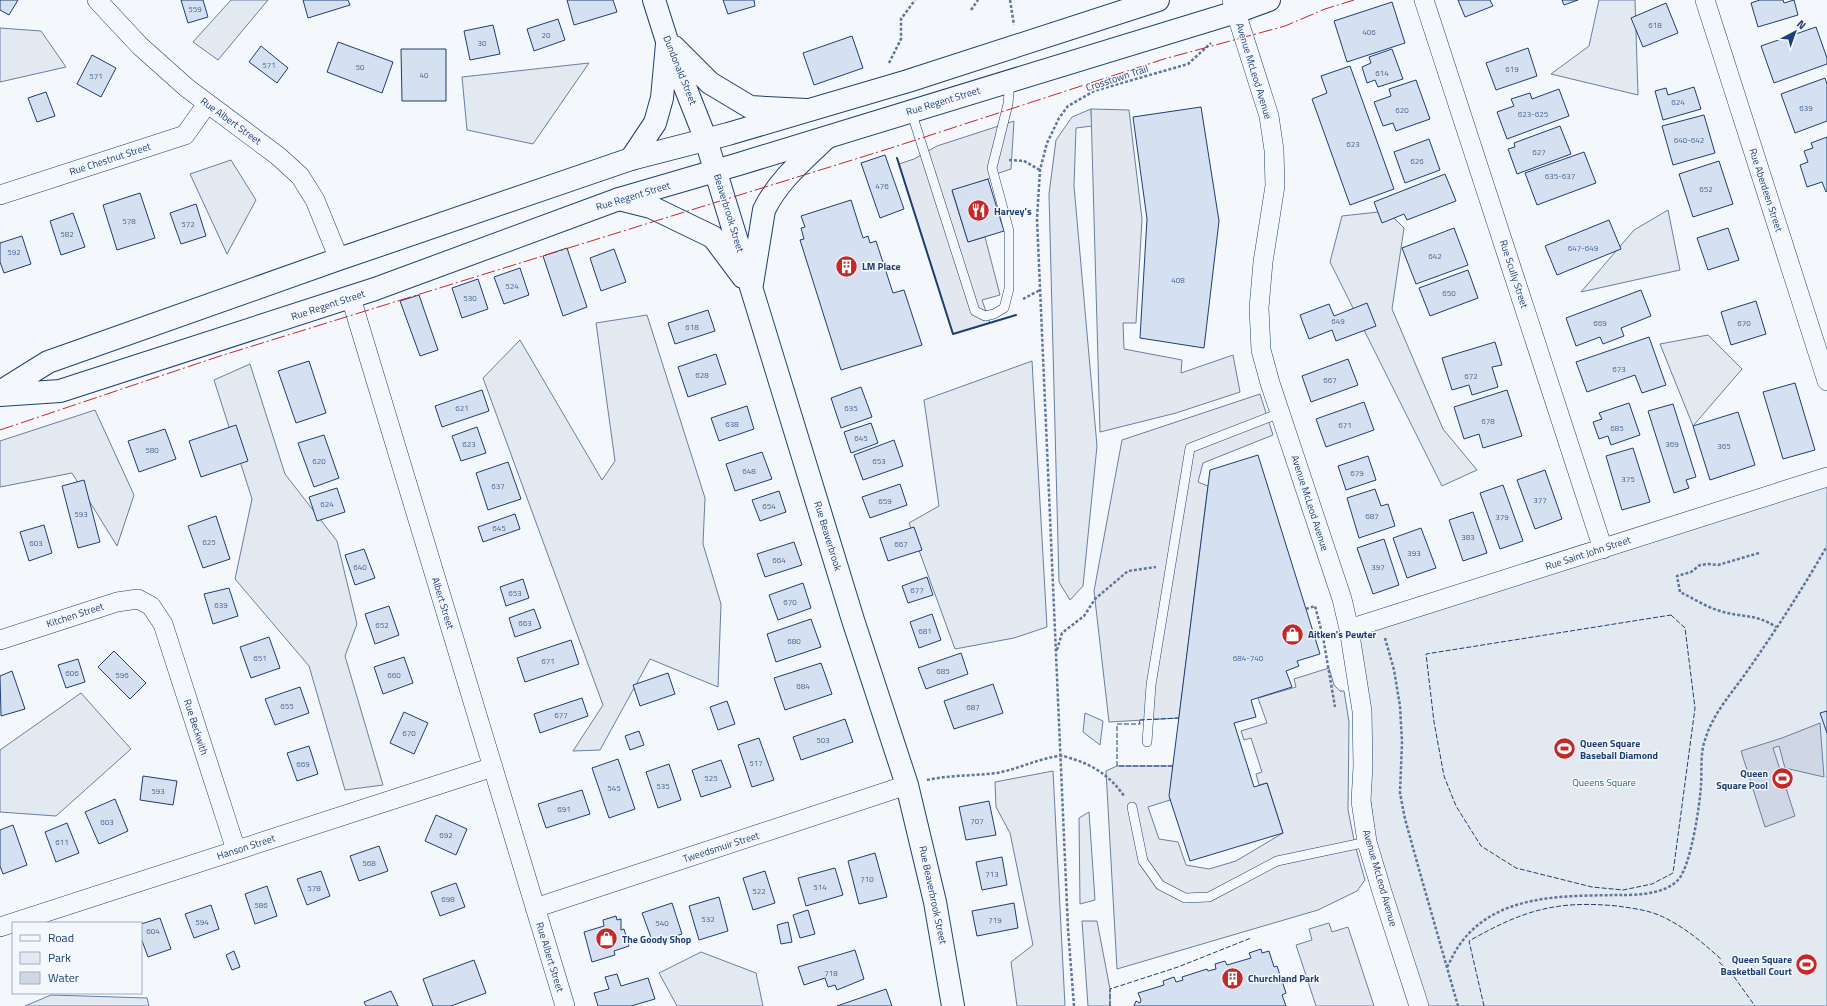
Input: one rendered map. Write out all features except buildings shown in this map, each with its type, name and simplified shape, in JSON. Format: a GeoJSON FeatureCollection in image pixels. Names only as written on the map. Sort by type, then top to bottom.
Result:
{"type":"FeatureCollection","features":[{"type":"Feature","properties":{"kind":"main road","name":"Dundonald Street"},"geometry":{"type":"LineString","coordinates":[[654,0],[667,41],[706,140]]}},
{"type":"Feature","properties":{"kind":"main road","name":"Rue Regent Street"},"geometry":{"type":"LineString","coordinates":[[0,394],[48,362],[339,259],[631,159],[706,140],[908,82],[1158,0]]}},
{"type":"Feature","properties":{"kind":"main road","name":"Rue Regent Street"},"geometry":{"type":"LineString","coordinates":[[0,394],[60,391],[351,298],[619,199],[826,138],[1010,81],[1234,6],[1269,0]]}},
{"type":"Feature","properties":{"kind":"main road"},"geometry":{"type":"LineString","coordinates":[[667,41],[710,82],[750,107],[809,110]]}},
{"type":"Feature","properties":{"kind":"main road"},"geometry":{"type":"LineString","coordinates":[[631,159],[655,123],[662,98],[667,41]]}},
{"type":"Feature","properties":{"kind":"main road"},"geometry":{"type":"LineString","coordinates":[[751,287],[764,210],[769,199],[788,175],[826,138]]}},
{"type":"Feature","properties":{"kind":"main road","name":"Beaverbrook Street"},"geometry":{"type":"LineString","coordinates":[[706,140],[751,287]]}},
{"type":"Feature","properties":{"kind":"main road"},"geometry":{"type":"LineString","coordinates":[[619,199],[651,207],[713,237],[734,267],[751,287]]}},
{"type":"Feature","properties":{"kind":"main road","name":"Rue Beaverbrook"},"geometry":{"type":"LineString","coordinates":[[751,287],[853,620],[907,785]]}},
{"type":"Feature","properties":{"kind":"main road","name":"Rue Beaverbrook Street"},"geometry":{"type":"LineString","coordinates":[[907,785],[935,902],[953,1006]]}},
{"type":"Feature","properties":{"kind":"street","name":"Rue Albert Street"},"geometry":{"type":"LineString","coordinates":[[97,0],[140,46],[187,88],[278,156],[300,176],[315,200],[339,259]]}},
{"type":"Feature","properties":{"kind":"street","name":"Rue Scully Street"},"geometry":{"type":"LineString","coordinates":[[1424,0],[1603,549]]}},
{"type":"Feature","properties":{"kind":"street","name":"Rue Aberdeen Street"},"geometry":{"type":"LineString","coordinates":[[1705,0],[1827,381]]}},
{"type":"Feature","properties":{"kind":"street","name":"Avenue McLeod Avenue"},"geometry":{"type":"LineString","coordinates":[[1234,6],[1269,116],[1274,150],[1275,186],[1263,262],[1259,308],[1261,350],[1280,413],[1342,599],[1349,629],[1362,711],[1363,766],[1361,801],[1367,842],[1420,1006]]}},
{"type":"Feature","properties":{"kind":"street","name":"Rue Chestnut Street"},"geometry":{"type":"LineString","coordinates":[[0,195],[185,134],[207,104]]}},
{"type":"Feature","properties":{"kind":"street","name":"Albert Street"},"geometry":{"type":"LineString","coordinates":[[351,298],[536,908]]}},
{"type":"Feature","properties":{"kind":"street","name":"Rue Saint John Street"},"geometry":{"type":"LineString","coordinates":[[1349,629],[1827,477]]}},
{"type":"Feature","properties":{"kind":"street","name":"Kitchen Street"},"geometry":{"type":"LineString","coordinates":[[0,640],[117,602],[138,600],[151,606]]}},
{"type":"Feature","properties":{"kind":"street","name":"Rue Beckwith"},"geometry":{"type":"LineString","coordinates":[[151,606],[163,624],[236,850]]}},
{"type":"Feature","properties":{"kind":"street","name":"Hanson Street"},"geometry":{"type":"LineString","coordinates":[[15,922],[493,767]]}},
{"type":"Feature","properties":{"kind":"street","name":"Tweedsmuir Street"},"geometry":{"type":"LineString","coordinates":[[536,908],[907,785]]}},
{"type":"Feature","properties":{"kind":"street","name":"Rue Albert Street"},"geometry":{"type":"LineString","coordinates":[[536,908],[565,1006]]}},
{"type":"Feature","properties":{"kind":"street","name":"Hanson Street"},"geometry":{"type":"LineString","coordinates":[[0,927],[12,923]]}},
{"type":"Feature","properties":{"kind":"lane"},"geometry":{"type":"LineString","coordinates":[[911,111],[975,310],[985,316],[994,314],[1004,308],[1009,289],[1008,231],[992,168],[1008,104],[1010,81]]}},
{"type":"Feature","properties":{"kind":"lane"},"geometry":{"type":"LineString","coordinates":[[1147,742],[1151,685],[1190,448],[1280,413]]}},
{"type":"Feature","properties":{"kind":"lane"},"geometry":{"type":"LineString","coordinates":[[1132,807],[1143,861],[1160,885],[1185,898],[1209,897],[1277,861],[1367,842]]}},
{"type":"Feature","properties":{"kind":"path"},"geometry":{"type":"LineString","coordinates":[[886,69],[901,39],[901,20],[915,0]]}},
{"type":"Feature","properties":{"kind":"path"},"geometry":{"type":"LineString","coordinates":[[971,10],[978,0]]}},
{"type":"Feature","properties":{"kind":"path"},"geometry":{"type":"LineString","coordinates":[[1010,0],[1015,28]]}},
{"type":"Feature","properties":{"kind":"path","name":"Crosstown Trail"},"geometry":{"type":"LineString","coordinates":[[1074,1006],[1068,929],[1037,219],[1040,170],[1053,130],[1059,118],[1068,106],[1094,91],[1188,64],[1211,43]]}},
{"type":"Feature","properties":{"kind":"path"},"geometry":{"type":"LineString","coordinates":[[994,158],[1024,161],[1040,170]]}},
{"type":"Feature","properties":{"kind":"path"},"geometry":{"type":"LineString","coordinates":[[1447,967],[1458,947],[1470,932],[1488,917],[1506,908],[1528,901],[1559,898],[1644,895],[1664,888],[1678,880],[1690,856],[1701,790],[1704,742],[1712,720],[1748,670],[1827,546]]}},
{"type":"Feature","properties":{"kind":"path"},"geometry":{"type":"LineString","coordinates":[[1759,552],[1718,565],[1700,565],[1692,572],[1677,576],[1680,592],[1718,611],[1738,615],[1754,616],[1776,627]]}},
{"type":"Feature","properties":{"kind":"path"},"geometry":{"type":"LineString","coordinates":[[1056,653],[1062,633],[1084,616],[1095,600],[1128,571],[1171,565]]}},
{"type":"Feature","properties":{"kind":"path"},"geometry":{"type":"LineString","coordinates":[[1306,609],[1315,606],[1323,637],[1335,707]]}},
{"type":"Feature","properties":{"kind":"path"},"geometry":{"type":"LineString","coordinates":[[1385,636],[1394,670],[1400,706],[1402,742],[1400,793],[1405,820],[1458,1006]]}},
{"type":"Feature","properties":{"kind":"path"},"geometry":{"type":"LineString","coordinates":[[907,785],[940,777],[984,775],[1008,771],[1039,760],[1061,755],[1090,764],[1115,783],[1132,807]]}},
{"type":"Feature","properties":{"kind":"green space"},"geometry":{"type":"Polygon","coordinates":[[[231,0],[268,0],[218,60],[193,42],[231,0]]]}},
{"type":"Feature","properties":{"kind":"green space"},"geometry":{"type":"Polygon","coordinates":[[[1599,0],[1635,0],[1638,95],[1551,74],[1589,46],[1599,0]]]}},
{"type":"Feature","properties":{"kind":"green space"},"geometry":{"type":"Polygon","coordinates":[[[0,28],[41,31],[66,67],[0,82],[0,28]]]}},
{"type":"Feature","properties":{"kind":"green space"},"geometry":{"type":"Polygon","coordinates":[[[589,63],[533,144],[467,130],[462,77],[589,63]]]}},
{"type":"Feature","properties":{"kind":"green space"},"geometry":{"type":"Polygon","coordinates":[[[1091,109],[1092,126],[1076,128],[1074,186],[1097,446],[1083,586],[1070,600],[1059,582],[1049,194],[1056,140],[1072,117],[1091,109]]]}},
{"type":"Feature","properties":{"kind":"green space"},"geometry":{"type":"Polygon","coordinates":[[[231,160],[256,200],[227,254],[190,174],[231,160]]]}},
{"type":"Feature","properties":{"kind":"green space"},"geometry":{"type":"Polygon","coordinates":[[[1668,210],[1680,270],[1581,292],[1634,230],[1668,210]]]}},
{"type":"Feature","properties":{"kind":"green space"},"geometry":{"type":"Polygon","coordinates":[[[1387,211],[1404,228],[1392,309],[1443,429],[1477,470],[1442,486],[1330,262],[1342,216],[1387,211]]]}},
{"type":"Feature","properties":{"kind":"green space"},"geometry":{"type":"Polygon","coordinates":[[[647,315],[705,498],[703,544],[721,604],[718,687],[650,659],[600,750],[573,751],[603,705],[483,378],[520,340],[602,480],[615,461],[596,323],[647,315]]]}},
{"type":"Feature","properties":{"kind":"green space"},"geometry":{"type":"Polygon","coordinates":[[[1708,335],[1742,369],[1693,426],[1660,344],[1708,335]]]}},
{"type":"Feature","properties":{"kind":"green space"},"geometry":{"type":"Polygon","coordinates":[[[1032,361],[1047,627],[1014,638],[955,649],[909,523],[939,506],[924,400],[1032,361]]]}},
{"type":"Feature","properties":{"kind":"green space"},"geometry":{"type":"Polygon","coordinates":[[[250,364],[285,474],[337,541],[357,624],[345,656],[383,785],[345,790],[309,666],[235,579],[252,499],[214,380],[250,364]]]}},
{"type":"Feature","properties":{"kind":"green space"},"geometry":{"type":"Polygon","coordinates":[[[95,410],[134,495],[117,546],[72,473],[0,487],[0,441],[95,410]]]}},
{"type":"Feature","properties":{"kind":"green space","name":"Queens Square"},"geometry":{"type":"Polygon","coordinates":[[[1827,477],[1827,1006],[1419,1006],[1382,892],[1349,629],[1827,477]]]}},
{"type":"Feature","properties":{"kind":"green space"},"geometry":{"type":"Polygon","coordinates":[[[81,693],[131,749],[56,816],[0,812],[0,750],[81,693]]]}},
{"type":"Feature","properties":{"kind":"green space"},"geometry":{"type":"Polygon","coordinates":[[[1085,713],[1103,721],[1100,745],[1083,732],[1085,713]]]}},
{"type":"Feature","properties":{"kind":"green space"},"geometry":{"type":"Polygon","coordinates":[[[1053,771],[1065,1006],[1017,1006],[1011,962],[1033,945],[1010,833],[996,807],[995,782],[1053,771]]]}},
{"type":"Feature","properties":{"kind":"green space"},"geometry":{"type":"Polygon","coordinates":[[[1089,812],[1095,900],[1080,904],[1079,818],[1089,812]]]}},
{"type":"Feature","properties":{"kind":"green space"},"geometry":{"type":"Polygon","coordinates":[[[1082,921],[1097,921],[1110,989],[1110,1006],[1088,1006],[1082,921]]]}},
{"type":"Feature","properties":{"kind":"green space"},"geometry":{"type":"Polygon","coordinates":[[[701,952],[756,973],[763,1006],[677,1006],[659,973],[701,952]]]}},
{"type":"Feature","properties":{"kind":"green space"},"geometry":{"type":"Polygon","coordinates":[[[51,995],[147,998],[149,1006],[25,1006],[51,995]]]}},
{"type":"Feature","properties":{"kind":"shaded area"},"geometry":{"type":"Polygon","coordinates":[[[1091,109],[1129,110],[1142,219],[1136,323],[1123,323],[1124,349],[1182,360],[1181,373],[1233,355],[1240,392],[1176,413],[1100,432],[1091,109]]]}},
{"type":"Feature","properties":{"kind":"shaded area"},"geometry":{"type":"Polygon","coordinates":[[[1014,121],[1011,169],[988,179],[952,191],[968,242],[985,237],[1000,295],[982,300],[990,323],[953,334],[899,164],[914,159],[937,146],[1014,121]]]}},
{"type":"Feature","properties":{"kind":"shaded area"},"geometry":{"type":"Polygon","coordinates":[[[1260,394],[1273,435],[1203,463],[1198,482],[1208,486],[1179,718],[1109,722],[1094,591],[1122,440],[1260,394]]]}},
{"type":"Feature","properties":{"kind":"shaded area"},"geometry":{"type":"Polygon","coordinates":[[[1329,668],[1334,685],[1340,691],[1344,691],[1349,722],[1348,810],[1355,845],[1365,880],[1357,891],[1318,910],[1117,969],[1106,771],[1117,766],[1173,766],[1170,800],[1148,807],[1159,839],[1178,842],[1186,865],[1209,869],[1236,861],[1283,833],[1267,783],[1259,785],[1256,774],[1262,772],[1251,738],[1244,740],[1241,731],[1267,723],[1258,698],[1296,687],[1294,679],[1329,668]]]}},
{"type":"Feature","properties":{"kind":"shaded area"},"geometry":{"type":"Polygon","coordinates":[[[1329,923],[1332,932],[1348,927],[1374,1006],[1316,1006],[1296,945],[1312,940],[1309,929],[1329,923]]]}},
{"type":"Feature","properties":{"kind":"water"},"geometry":{"type":"Polygon","coordinates":[[[1820,723],[1824,777],[1785,768],[1779,746],[1773,748],[1795,816],[1765,827],[1741,751],[1782,738],[1820,723]]]}},
{"type":"Feature","properties":{"kind":"fence"},"geometry":{"type":"LineString","coordinates":[[1671,615],[1685,628],[1695,708],[1673,873],[1652,884],[1623,890],[1592,887],[1516,868],[1481,846],[1456,806],[1444,776],[1434,722],[1426,654],[1671,615]]}},
{"type":"Feature","properties":{"kind":"fence"},"geometry":{"type":"LineString","coordinates":[[1173,766],[1117,766],[1117,724],[1140,724],[1139,720],[1179,718]]}},
{"type":"Feature","properties":{"kind":"fence"},"geometry":{"type":"LineString","coordinates":[[1484,1006],[1469,941],[1506,922],[1540,910],[1575,905],[1595,905],[1617,906],[1651,912],[1670,920],[1686,930],[1722,960]]}},
{"type":"Feature","properties":{"kind":"fence"},"geometry":{"type":"LineString","coordinates":[[1110,1006],[1110,989],[1178,967],[1251,938]]}},
{"type":"Feature","properties":{"kind":"fence"},"geometry":{"type":"LineString","coordinates":[[1719,962],[1732,974],[1755,1006]]}},
{"type":"Feature","properties":{"kind":"wall"},"geometry":{"type":"LineString","coordinates":[[897,158],[953,334],[1016,315]]}},
{"type":"Feature","properties":{"kind":"power"},"geometry":{"type":"LineString","coordinates":[[0,430],[217,357],[891,148],[1164,59],[1285,26],[1325,9],[1354,0]]}},
{"type":"Feature","properties":{"kind":"place","name":"Harvey's"},"geometry":{"type":"Point","coordinates":[978,211]}},
{"type":"Feature","properties":{"kind":"place","name":"LM Place"},"geometry":{"type":"Point","coordinates":[846,266]}},
{"type":"Feature","properties":{"kind":"place","name":"Aitken's Pewter"},"geometry":{"type":"Point","coordinates":[1293,634]}},
{"type":"Feature","properties":{"kind":"place","name":"Queen Square Baseball Diamond"},"geometry":{"type":"Point","coordinates":[1564,749]}},
{"type":"Feature","properties":{"kind":"place","name":"Queen Square Pool"},"geometry":{"type":"Point","coordinates":[1783,779]}},
{"type":"Feature","properties":{"kind":"place","name":"The Goody Shop"},"geometry":{"type":"Point","coordinates":[607,939]}},
{"type":"Feature","properties":{"kind":"place","name":"Queen Square Basketball Court"},"geometry":{"type":"Point","coordinates":[1807,965]}},
{"type":"Feature","properties":{"kind":"place","name":"Churchland Park"},"geometry":{"type":"Point","coordinates":[1232,978]}}]}
